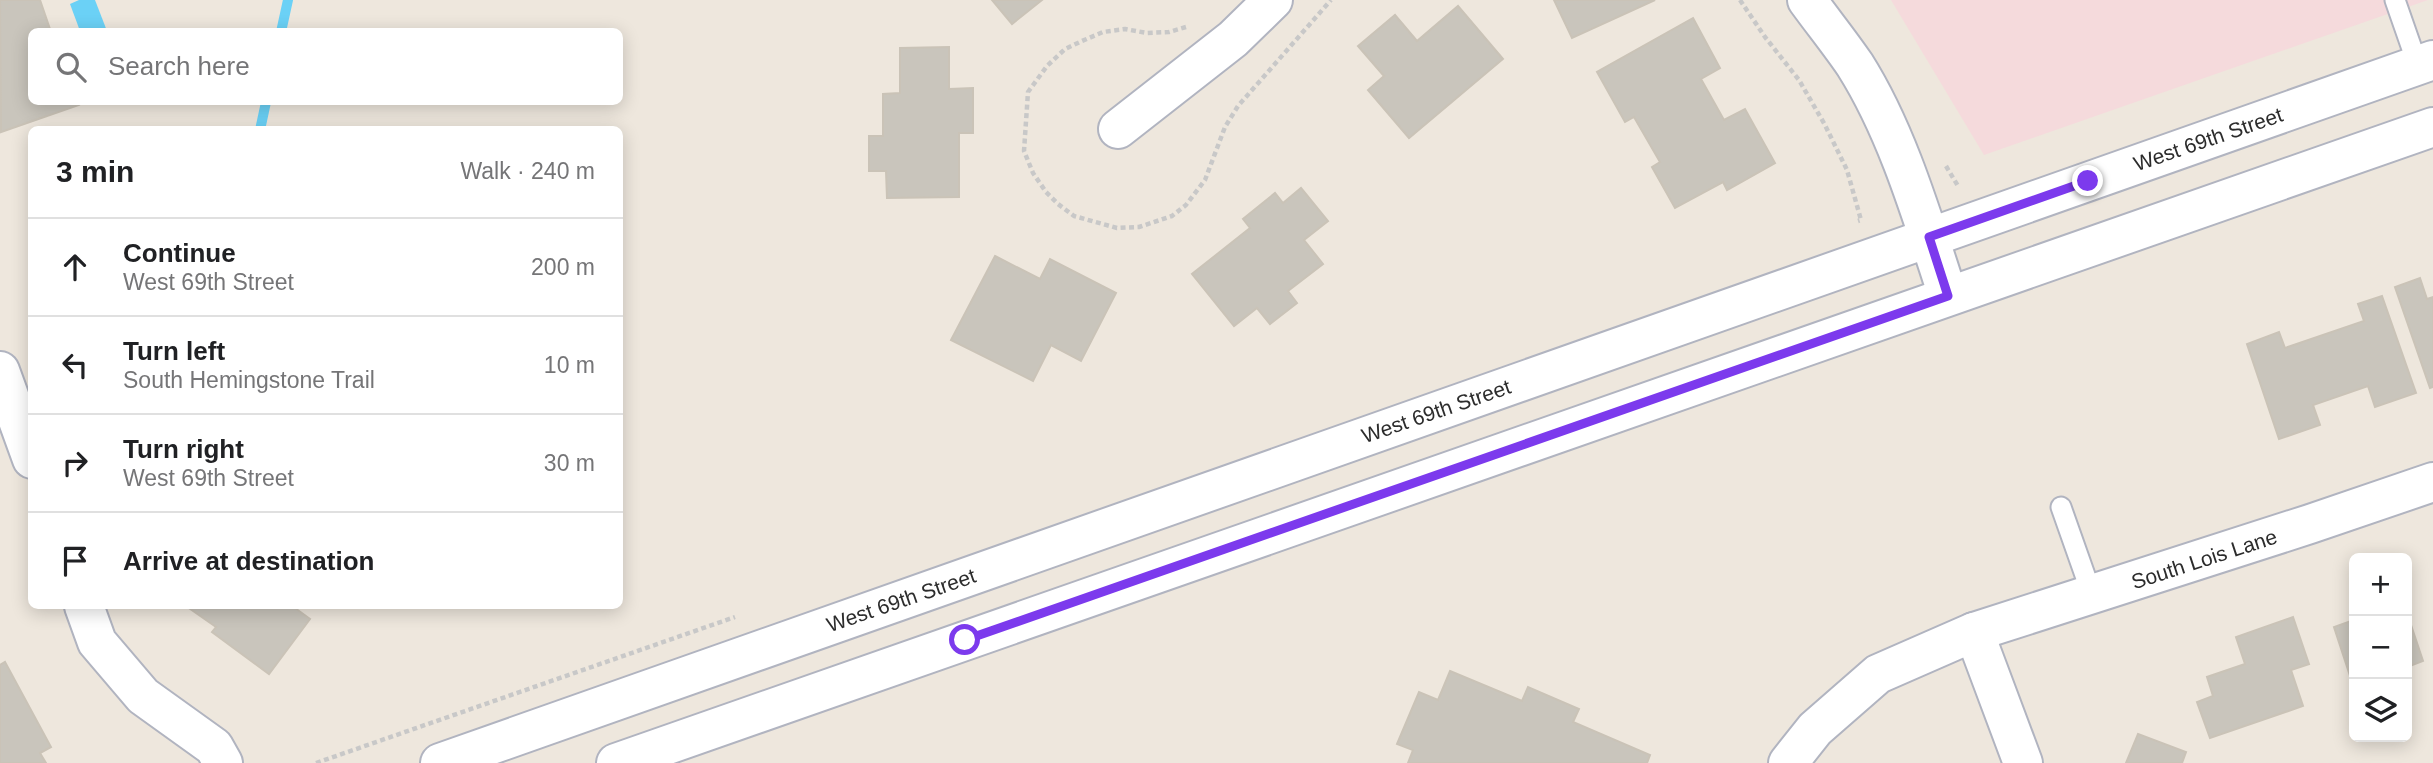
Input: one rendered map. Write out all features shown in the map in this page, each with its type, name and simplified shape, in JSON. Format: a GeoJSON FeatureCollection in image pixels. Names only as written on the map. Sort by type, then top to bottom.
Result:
{"type":"FeatureCollection","features":[{"type":"Feature","properties":{"kind":"main road"},"geometry":{"type":"LineString","coordinates":[[1118,129],[1233,39],[1273,0]]}},
{"type":"Feature","properties":{"kind":"main road"},"geometry":{"type":"LineString","coordinates":[[1807,0],[1855,66],[1889,132],[1948,296]]}},
{"type":"Feature","properties":{"kind":"main road","name":"West 69th Street"},"geometry":{"type":"LineString","coordinates":[[440,763],[2426,63]]}},
{"type":"Feature","properties":{"kind":"main road"},"geometry":{"type":"LineString","coordinates":[[617,763],[2433,127]]}},
{"type":"Feature","properties":{"kind":"main road"},"geometry":{"type":"LineString","coordinates":[[0,372],[28,448]]}},
{"type":"Feature","properties":{"kind":"main road","name":"South Lois Lane"},"geometry":{"type":"LineString","coordinates":[[1788,763],[1815,729],[1878,674],[1974,632],[2433,482]]}},
{"type":"Feature","properties":{"kind":"main road"},"geometry":{"type":"LineString","coordinates":[[85,609],[97,642],[143,695],[214,747],[223,763]]}},
{"type":"Feature","properties":{"kind":"main road"},"geometry":{"type":"LineString","coordinates":[[1974,632],[2023,763]]}},
{"type":"Feature","properties":{"kind":"lane"},"geometry":{"type":"LineString","coordinates":[[2395,0],[2426,63]]}},
{"type":"Feature","properties":{"kind":"lane"},"geometry":{"type":"LineString","coordinates":[[2061,508],[2092,595]]}},
{"type":"Feature","properties":{"kind":"path"},"geometry":{"type":"LineString","coordinates":[[1740,0],[1799,80],[1825,125],[1847,170],[1861,220]]}},
{"type":"Feature","properties":{"kind":"shaded area"},"geometry":{"type":"Polygon","coordinates":[[[1891,0],[2428,0],[1984,155],[1891,0]]]}},
{"type":"Feature","properties":{"kind":"water"},"geometry":{"type":"Polygon","coordinates":[[[79,0],[95,0],[106,28],[79,28],[70,4],[79,0]]]}},
{"type":"Feature","properties":{"kind":"building"},"geometry":{"type":"Polygon","coordinates":[[[0,0],[40,0],[50,28],[28,28],[28,105],[79,105],[1,132],[0,0]]]}},
{"type":"Feature","properties":{"kind":"building"},"geometry":{"type":"Polygon","coordinates":[[[992,0],[1042,0],[1012,24],[992,0]]]}},
{"type":"Feature","properties":{"kind":"building"},"geometry":{"type":"Polygon","coordinates":[[[1554,0],[1655,0],[1572,38],[1554,0]]]}},
{"type":"Feature","properties":{"kind":"building"},"geometry":{"type":"Polygon","coordinates":[[[1458,6],[1503,59],[1409,138],[1368,90],[1384,76],[1358,46],[1395,15],[1417,41],[1458,6]]]}},
{"type":"Feature","properties":{"kind":"building"},"geometry":{"type":"Polygon","coordinates":[[[1693,18],[1720,68],[1701,79],[1724,120],[1745,109],[1775,163],[1727,190],[1723,182],[1675,208],[1652,167],[1660,162],[1634,117],[1625,122],[1597,72],[1693,18]]]}},
{"type":"Feature","properties":{"kind":"building"},"geometry":{"type":"Polygon","coordinates":[[[949,47],[949,89],[973,88],[973,133],[959,133],[959,197],[887,198],[886,171],[869,171],[869,136],[883,136],[883,94],[900,93],[900,48],[949,47]]]}},
{"type":"Feature","properties":{"kind":"building"},"geometry":{"type":"Polygon","coordinates":[[[1301,188],[1328,221],[1304,240],[1323,264],[1288,291],[1297,303],[1270,324],[1257,308],[1234,326],[1192,274],[1250,228],[1243,219],[1275,193],[1283,203],[1301,188]]]}},
{"type":"Feature","properties":{"kind":"building"},"geometry":{"type":"Polygon","coordinates":[[[995,256],[1040,279],[1050,259],[1116,293],[1081,361],[1051,345],[1033,381],[951,340],[995,256]]]}},
{"type":"Feature","properties":{"kind":"building"},"geometry":{"type":"Polygon","coordinates":[[[2420,278],[2427,299],[2433,297],[2433,387],[2430,388],[2395,287],[2420,278]]]}},
{"type":"Feature","properties":{"kind":"building"},"geometry":{"type":"Polygon","coordinates":[[[2382,296],[2416,393],[2375,407],[2368,386],[2313,405],[2320,425],[2279,439],[2247,344],[2279,332],[2285,348],[2364,321],[2358,304],[2382,296]]]}},
{"type":"Feature","properties":{"kind":"building"},"geometry":{"type":"Polygon","coordinates":[[[190,609],[296,609],[310,619],[269,674],[212,632],[216,627],[190,609]]]}},
{"type":"Feature","properties":{"kind":"building"},"geometry":{"type":"Polygon","coordinates":[[[2293,617],[2309,664],[2291,670],[2303,706],[2210,738],[2197,702],[2213,696],[2207,677],[2245,664],[2236,637],[2293,617]]]}},
{"type":"Feature","properties":{"kind":"building"},"geometry":{"type":"Polygon","coordinates":[[[2349,622],[2349,673],[2334,627],[2349,622]]]}},
{"type":"Feature","properties":{"kind":"building"},"geometry":{"type":"Polygon","coordinates":[[[2412,628],[2423,661],[2412,665],[2412,628]]]}},
{"type":"Feature","properties":{"kind":"building"},"geometry":{"type":"Polygon","coordinates":[[[5,662],[51,747],[40,753],[46,763],[0,763],[0,665],[5,662]]]}},
{"type":"Feature","properties":{"kind":"building"},"geometry":{"type":"Polygon","coordinates":[[[1450,671],[1522,701],[1528,687],[1579,709],[1573,722],[1650,755],[1647,763],[1408,763],[1413,750],[1397,744],[1419,692],[1438,700],[1450,671]]]}},
{"type":"Feature","properties":{"kind":"building"},"geometry":{"type":"Polygon","coordinates":[[[2138,734],[2186,752],[2182,763],[2126,763],[2138,734]]]}},
{"type":"Feature","properties":{"kind":"waterway"},"geometry":{"type":"LineString","coordinates":[[282,28],[288,0]]}},
{"type":"Feature","properties":{"kind":"waterway"},"geometry":{"type":"LineString","coordinates":[[261,126],[265,105]]}},
{"type":"Feature","properties":{"kind":"route"},"geometry":{"type":"LineString","coordinates":[[965,640],[1948,296],[1929,237],[2088,181]]}}]}
